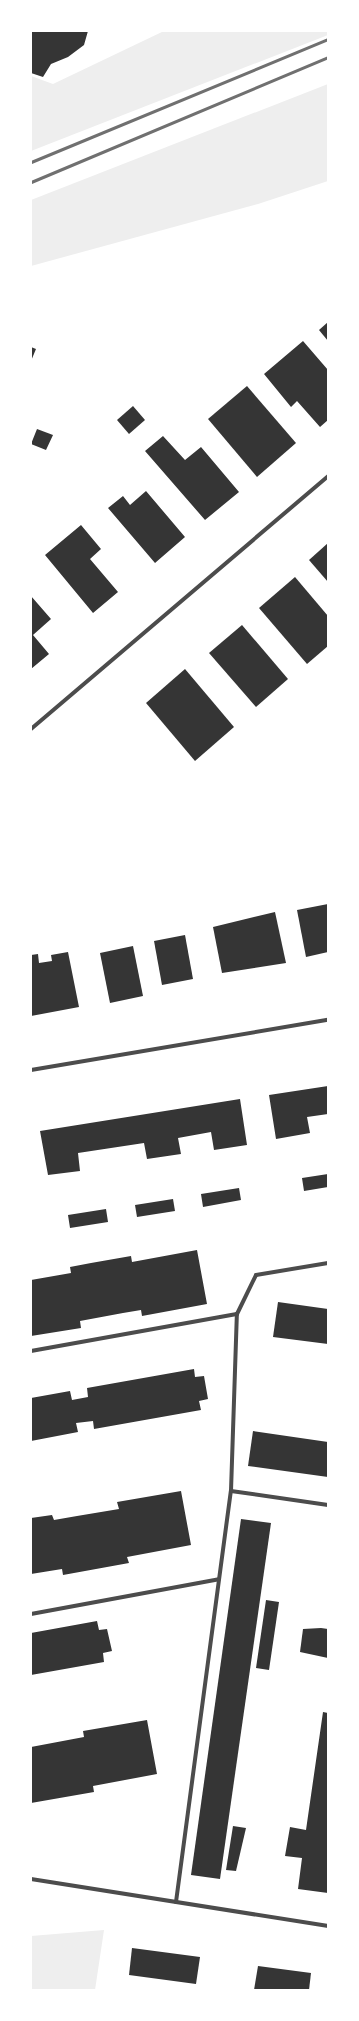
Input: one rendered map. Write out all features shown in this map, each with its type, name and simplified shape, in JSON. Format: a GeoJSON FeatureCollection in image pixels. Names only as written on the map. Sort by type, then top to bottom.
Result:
{"type":"FeatureCollection","features":[{"type":"Feature","properties":{"kind":"street"},"geometry":{"type":"LineString","coordinates":[[31,729],[328,476]]}},
{"type":"Feature","properties":{"kind":"street"},"geometry":{"type":"LineString","coordinates":[[31,1070],[328,1020]]}},
{"type":"Feature","properties":{"kind":"street"},"geometry":{"type":"LineString","coordinates":[[176,1902],[231,1491],[237,1314],[256,1276],[328,1263]]}},
{"type":"Feature","properties":{"kind":"street"},"geometry":{"type":"LineString","coordinates":[[31,1351],[237,1314]]}},
{"type":"Feature","properties":{"kind":"street"},"geometry":{"type":"LineString","coordinates":[[231,1491],[328,1505]]}},
{"type":"Feature","properties":{"kind":"street"},"geometry":{"type":"LineString","coordinates":[[31,1614],[219,1579]]}},
{"type":"Feature","properties":{"kind":"street"},"geometry":{"type":"LineString","coordinates":[[31,1879],[328,1926]]}},
{"type":"Feature","properties":{"kind":"shaded area"},"geometry":{"type":"Polygon","coordinates":[[[164,31],[328,31],[328,35],[31,151],[31,76],[53,84],[164,31]]]}},
{"type":"Feature","properties":{"kind":"shaded area"},"geometry":{"type":"Polygon","coordinates":[[[328,84],[328,181],[258,204],[31,266],[31,200],[328,84]]]}},
{"type":"Feature","properties":{"kind":"shaded area"},"geometry":{"type":"Polygon","coordinates":[[[104,1930],[95,1990],[31,1990],[31,1936],[104,1930]]]}},
{"type":"Feature","properties":{"kind":"building"},"geometry":{"type":"Polygon","coordinates":[[[31,31],[88,31],[84,45],[68,57],[51,64],[43,77],[31,73],[31,31]]]}},
{"type":"Feature","properties":{"kind":"building"},"geometry":{"type":"Polygon","coordinates":[[[328,322],[328,341],[319,330],[328,322]]]}},
{"type":"Feature","properties":{"kind":"building"},"geometry":{"type":"Polygon","coordinates":[[[303,341],[328,370],[328,420],[320,427],[297,401],[291,407],[264,374],[303,341]]]}},
{"type":"Feature","properties":{"kind":"building"},"geometry":{"type":"Polygon","coordinates":[[[31,347],[36,349],[31,361],[31,347]]]}},
{"type":"Feature","properties":{"kind":"building"},"geometry":{"type":"Polygon","coordinates":[[[247,386],[296,443],[257,477],[208,419],[247,386]]]}},
{"type":"Feature","properties":{"kind":"building"},"geometry":{"type":"Polygon","coordinates":[[[133,406],[145,420],[129,434],[117,420],[133,406]]]}},
{"type":"Feature","properties":{"kind":"building"},"geometry":{"type":"Polygon","coordinates":[[[37,429],[53,435],[46,450],[31,444],[37,429]]]}},
{"type":"Feature","properties":{"kind":"building"},"geometry":{"type":"Polygon","coordinates":[[[163,436],[185,460],[201,447],[239,492],[205,520],[145,451],[163,436]]]}},
{"type":"Feature","properties":{"kind":"building"},"geometry":{"type":"Polygon","coordinates":[[[146,491],[185,537],[155,563],[108,508],[123,496],[130,505],[146,491]]]}},
{"type":"Feature","properties":{"kind":"building"},"geometry":{"type":"Polygon","coordinates":[[[81,525],[101,549],[90,559],[118,592],[93,613],[45,555],[81,525]]]}},
{"type":"Feature","properties":{"kind":"building"},"geometry":{"type":"Polygon","coordinates":[[[328,543],[328,582],[309,560],[328,543]]]}},
{"type":"Feature","properties":{"kind":"building"},"geometry":{"type":"Polygon","coordinates":[[[295,577],[328,616],[328,646],[307,664],[259,608],[295,577]]]}},
{"type":"Feature","properties":{"kind":"building"},"geometry":{"type":"Polygon","coordinates":[[[31,596],[51,619],[33,635],[49,654],[31,669],[31,596]]]}},
{"type":"Feature","properties":{"kind":"building"},"geometry":{"type":"Polygon","coordinates":[[[242,625],[288,679],[256,707],[209,653],[242,625]]]}},
{"type":"Feature","properties":{"kind":"building"},"geometry":{"type":"Polygon","coordinates":[[[185,669],[234,727],[195,761],[146,703],[185,669]]]}},
{"type":"Feature","properties":{"kind":"building"},"geometry":{"type":"Polygon","coordinates":[[[328,904],[328,952],[306,957],[297,910],[328,904]]]}},
{"type":"Feature","properties":{"kind":"building"},"geometry":{"type":"Polygon","coordinates":[[[275,912],[286,963],[222,973],[213,927],[275,912]]]}},
{"type":"Feature","properties":{"kind":"building"},"geometry":{"type":"Polygon","coordinates":[[[185,935],[193,979],[162,985],[154,941],[185,935]]]}},
{"type":"Feature","properties":{"kind":"building"},"geometry":{"type":"Polygon","coordinates":[[[133,946],[143,996],[110,1003],[100,953],[133,946]]]}},
{"type":"Feature","properties":{"kind":"building"},"geometry":{"type":"Polygon","coordinates":[[[68,952],[79,1007],[31,1016],[31,955],[38,954],[39,963],[52,961],[51,955],[68,952]]]}},
{"type":"Feature","properties":{"kind":"building"},"geometry":{"type":"Polygon","coordinates":[[[328,1086],[328,1114],[307,1117],[310,1133],[276,1139],[269,1095],[328,1086]]]}},
{"type":"Feature","properties":{"kind":"building"},"geometry":{"type":"Polygon","coordinates":[[[240,1099],[247,1145],[214,1150],[211,1132],[178,1138],[181,1154],[147,1159],[144,1143],[78,1153],[80,1171],[48,1175],[40,1131],[240,1099]]]}},
{"type":"Feature","properties":{"kind":"building"},"geometry":{"type":"Polygon","coordinates":[[[328,1174],[328,1187],[304,1191],[302,1178],[328,1174]]]}},
{"type":"Feature","properties":{"kind":"building"},"geometry":{"type":"Polygon","coordinates":[[[239,1188],[241,1200],[203,1207],[201,1194],[239,1188]]]}},
{"type":"Feature","properties":{"kind":"building"},"geometry":{"type":"Polygon","coordinates":[[[173,1199],[175,1211],[137,1217],[135,1205],[173,1199]]]}},
{"type":"Feature","properties":{"kind":"building"},"geometry":{"type":"Polygon","coordinates":[[[106,1209],[108,1222],[70,1228],[68,1215],[106,1209]]]}},
{"type":"Feature","properties":{"kind":"building"},"geometry":{"type":"Polygon","coordinates":[[[197,1250],[207,1304],[142,1316],[141,1310],[123,1313],[80,1321],[81,1328],[31,1336],[31,1280],[71,1273],[70,1267],[91,1263],[131,1256],[132,1262],[197,1250]]]}},
{"type":"Feature","properties":{"kind":"building"},"geometry":{"type":"Polygon","coordinates":[[[278,1302],[328,1309],[328,1344],[273,1337],[278,1302]]]}},
{"type":"Feature","properties":{"kind":"building"},"geometry":{"type":"Polygon","coordinates":[[[194,1369],[195,1377],[204,1376],[208,1399],[199,1401],[201,1410],[94,1429],[93,1421],[76,1423],[78,1432],[31,1441],[31,1398],[70,1391],[72,1400],[88,1397],[87,1388],[194,1369]]]}},
{"type":"Feature","properties":{"kind":"building"},"geometry":{"type":"Polygon","coordinates":[[[253,1431],[328,1442],[328,1477],[248,1466],[253,1431]]]}},
{"type":"Feature","properties":{"kind":"building"},"geometry":{"type":"Polygon","coordinates":[[[181,1491],[191,1545],[127,1557],[129,1563],[63,1575],[62,1569],[31,1574],[31,1518],[52,1515],[54,1520],[119,1509],[117,1502],[181,1491]]]}},
{"type":"Feature","properties":{"kind":"building"},"geometry":{"type":"Polygon","coordinates":[[[241,1519],[271,1523],[220,1879],[191,1875],[241,1519]]]}},
{"type":"Feature","properties":{"kind":"building"},"geometry":{"type":"Polygon","coordinates":[[[266,1600],[279,1602],[269,1670],[256,1668],[266,1600]]]}},
{"type":"Feature","properties":{"kind":"building"},"geometry":{"type":"Polygon","coordinates":[[[97,1621],[99,1630],[107,1629],[112,1651],[103,1653],[104,1662],[31,1675],[31,1633],[97,1621]]]}},
{"type":"Feature","properties":{"kind":"building"},"geometry":{"type":"Polygon","coordinates":[[[303,1629],[328,1629],[328,1658],[300,1652],[303,1629]]]}},
{"type":"Feature","properties":{"kind":"building"},"geometry":{"type":"Polygon","coordinates":[[[323,1712],[328,1713],[328,1893],[298,1889],[302,1858],[285,1856],[290,1827],[306,1830],[323,1712]]]}},
{"type":"Feature","properties":{"kind":"building"},"geometry":{"type":"Polygon","coordinates":[[[147,1720],[157,1774],[93,1786],[94,1792],[31,1803],[31,1747],[84,1737],[83,1731],[147,1720]]]}},
{"type":"Feature","properties":{"kind":"building"},"geometry":{"type":"Polygon","coordinates":[[[233,1826],[246,1828],[236,1871],[226,1870],[233,1826]]]}},
{"type":"Feature","properties":{"kind":"building"},"geometry":{"type":"Polygon","coordinates":[[[132,1948],[200,1957],[196,1984],[129,1975],[132,1948]]]}},
{"type":"Feature","properties":{"kind":"building"},"geometry":{"type":"Polygon","coordinates":[[[258,1966],[311,1973],[309,1990],[254,1990],[258,1966]]]}},
{"type":"Feature","properties":{"kind":"railway"},"geometry":{"type":"LineString","coordinates":[[31,162],[328,39]]}},
{"type":"Feature","properties":{"kind":"railway"},"geometry":{"type":"LineString","coordinates":[[31,182],[328,57]]}}]}
